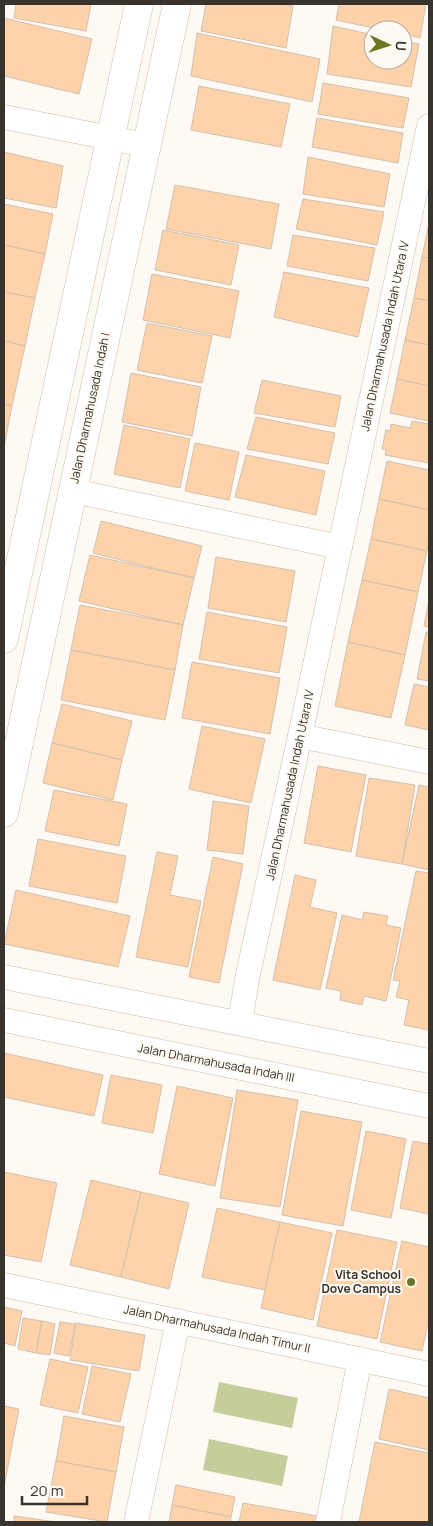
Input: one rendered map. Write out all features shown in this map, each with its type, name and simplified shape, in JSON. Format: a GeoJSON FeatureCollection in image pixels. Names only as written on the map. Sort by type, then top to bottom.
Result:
{"type":"FeatureCollection","features":[{"type":"Feature","properties":{"kind":"main road"},"geometry":{"type":"LineString","coordinates":[[4,640],[139,4]]}},
{"type":"Feature","properties":{"kind":"main road","name":"Jalan Dharmahusada Indah I"},"geometry":{"type":"LineString","coordinates":[[4,813],[177,4]]}},
{"type":"Feature","properties":{"kind":"street"},"geometry":{"type":"LineString","coordinates":[[4,117],[146,145]]}},
{"type":"Feature","properties":{"kind":"street","name":"Jalan Dharmahusada Indah Utara IV"},"geometry":{"type":"LineString","coordinates":[[240,1023],[247,979],[429,126]]}},
{"type":"Feature","properties":{"kind":"street"},"geometry":{"type":"LineString","coordinates":[[72,491],[340,547]]}},
{"type":"Feature","properties":{"kind":"street"},"geometry":{"type":"LineString","coordinates":[[300,736],[429,762]]}},
{"type":"Feature","properties":{"kind":"street"},"geometry":{"type":"LineString","coordinates":[[4,977],[429,1061]]}},
{"type":"Feature","properties":{"kind":"street","name":"Jalan Dharmahusada Indah III"},"geometry":{"type":"LineString","coordinates":[[4,1020],[429,1106]]}},
{"type":"Feature","properties":{"kind":"street","name":"Jalan Dharmahusada Indah Timur II"},"geometry":{"type":"LineString","coordinates":[[4,1285],[429,1374]]}},
{"type":"Feature","properties":{"kind":"street"},"geometry":{"type":"LineString","coordinates":[[136,1522],[178,1321]]}},
{"type":"Feature","properties":{"kind":"street"},"geometry":{"type":"LineString","coordinates":[[328,1522],[360,1359]]}},
{"type":"Feature","properties":{"kind":"green space"},"geometry":{"type":"Polygon","coordinates":[[[219,1382],[298,1398],[292,1428],[213,1412],[219,1382]]]}},
{"type":"Feature","properties":{"kind":"green space"},"geometry":{"type":"Polygon","coordinates":[[[209,1439],[288,1456],[282,1486],[203,1470],[209,1439]]]}},
{"type":"Feature","properties":{"kind":"building"},"geometry":{"type":"Polygon","coordinates":[[[16,4],[91,4],[86,31],[14,18],[16,4]]]}},
{"type":"Feature","properties":{"kind":"building"},"geometry":{"type":"Polygon","coordinates":[[[206,4],[281,4],[293,6],[286,48],[201,31],[206,4]]]}},
{"type":"Feature","properties":{"kind":"building"},"geometry":{"type":"Polygon","coordinates":[[[339,4],[426,4],[420,38],[413,36],[413,20],[363,20],[363,26],[336,20],[339,4]]]}},
{"type":"Feature","properties":{"kind":"building"},"geometry":{"type":"Polygon","coordinates":[[[4,18],[92,39],[79,94],[4,76],[4,18]]]}},
{"type":"Feature","properties":{"kind":"building"},"geometry":{"type":"Polygon","coordinates":[[[333,26],[363,33],[363,70],[413,70],[413,43],[419,44],[411,87],[327,74],[333,26]]]}},
{"type":"Feature","properties":{"kind":"building"},"geometry":{"type":"Polygon","coordinates":[[[197,33],[320,59],[312,102],[191,76],[197,33]]]}},
{"type":"Feature","properties":{"kind":"building"},"geometry":{"type":"Polygon","coordinates":[[[323,83],[409,98],[403,128],[318,114],[323,83]]]}},
{"type":"Feature","properties":{"kind":"building"},"geometry":{"type":"Polygon","coordinates":[[[199,86],[290,104],[281,147],[191,130],[199,86]]]}},
{"type":"Feature","properties":{"kind":"building"},"geometry":{"type":"Polygon","coordinates":[[[317,118],[403,133],[398,163],[312,147],[317,118]]]}},
{"type":"Feature","properties":{"kind":"building"},"geometry":{"type":"Polygon","coordinates":[[[4,152],[63,166],[56,208],[4,198],[4,152]]]}},
{"type":"Feature","properties":{"kind":"building"},"geometry":{"type":"Polygon","coordinates":[[[308,157],[390,174],[384,207],[303,194],[308,157]]]}},
{"type":"Feature","properties":{"kind":"building"},"geometry":{"type":"Polygon","coordinates":[[[175,185],[279,204],[271,249],[166,229],[175,185]]]}},
{"type":"Feature","properties":{"kind":"building"},"geometry":{"type":"Polygon","coordinates":[[[303,199],[384,212],[377,245],[296,229],[303,199]]]}},
{"type":"Feature","properties":{"kind":"building"},"geometry":{"type":"Polygon","coordinates":[[[4,204],[53,214],[45,254],[4,245],[4,204]]]}},
{"type":"Feature","properties":{"kind":"building"},"geometry":{"type":"Polygon","coordinates":[[[429,223],[429,258],[422,257],[429,223]]]}},
{"type":"Feature","properties":{"kind":"building"},"geometry":{"type":"Polygon","coordinates":[[[163,230],[239,245],[231,285],[155,270],[163,230]]]}},
{"type":"Feature","properties":{"kind":"building"},"geometry":{"type":"Polygon","coordinates":[[[293,235],[375,248],[368,281],[287,266],[293,235]]]}},
{"type":"Feature","properties":{"kind":"building"},"geometry":{"type":"Polygon","coordinates":[[[4,245],[45,254],[35,298],[4,292],[4,245]]]}},
{"type":"Feature","properties":{"kind":"building"},"geometry":{"type":"Polygon","coordinates":[[[422,257],[429,258],[429,301],[414,298],[422,257]]]}},
{"type":"Feature","properties":{"kind":"building"},"geometry":{"type":"Polygon","coordinates":[[[284,272],[369,288],[358,337],[274,317],[284,272]]]}},
{"type":"Feature","properties":{"kind":"building"},"geometry":{"type":"Polygon","coordinates":[[[152,274],[239,291],[230,338],[143,320],[152,274]]]}},
{"type":"Feature","properties":{"kind":"building"},"geometry":{"type":"Polygon","coordinates":[[[4,292],[35,298],[25,346],[4,341],[4,292]]]}},
{"type":"Feature","properties":{"kind":"building"},"geometry":{"type":"Polygon","coordinates":[[[414,298],[429,301],[429,345],[405,340],[414,298]]]}},
{"type":"Feature","properties":{"kind":"building"},"geometry":{"type":"Polygon","coordinates":[[[147,323],[212,336],[202,383],[137,370],[147,323]]]}},
{"type":"Feature","properties":{"kind":"building"},"geometry":{"type":"Polygon","coordinates":[[[405,340],[429,345],[429,386],[397,379],[405,340]]]}},
{"type":"Feature","properties":{"kind":"building"},"geometry":{"type":"Polygon","coordinates":[[[4,341],[25,346],[12,406],[4,404],[4,341]]]}},
{"type":"Feature","properties":{"kind":"building"},"geometry":{"type":"Polygon","coordinates":[[[131,373],[201,387],[192,436],[122,422],[131,373]]]}},
{"type":"Feature","properties":{"kind":"building"},"geometry":{"type":"Polygon","coordinates":[[[397,379],[429,386],[429,421],[390,413],[397,379]]]}},
{"type":"Feature","properties":{"kind":"building"},"geometry":{"type":"Polygon","coordinates":[[[262,380],[341,396],[335,427],[254,413],[262,380]]]}},
{"type":"Feature","properties":{"kind":"building"},"geometry":{"type":"Polygon","coordinates":[[[4,404],[12,406],[4,447],[4,404]]]}},
{"type":"Feature","properties":{"kind":"building"},"geometry":{"type":"Polygon","coordinates":[[[256,417],[335,433],[328,464],[247,449],[256,417]]]}},
{"type":"Feature","properties":{"kind":"building"},"geometry":{"type":"Polygon","coordinates":[[[412,421],[429,424],[429,463],[385,455],[386,450],[382,449],[386,430],[390,431],[391,424],[410,428],[412,421]]]}},
{"type":"Feature","properties":{"kind":"building"},"geometry":{"type":"Polygon","coordinates":[[[124,425],[190,439],[180,488],[114,474],[124,425]]]}},
{"type":"Feature","properties":{"kind":"building"},"geometry":{"type":"Polygon","coordinates":[[[195,443],[239,452],[229,500],[185,491],[195,443]]]}},
{"type":"Feature","properties":{"kind":"building"},"geometry":{"type":"Polygon","coordinates":[[[246,455],[325,471],[316,515],[235,497],[246,455]]]}},
{"type":"Feature","properties":{"kind":"building"},"geometry":{"type":"Polygon","coordinates":[[[387,461],[429,470],[429,510],[379,499],[387,461]]]}},
{"type":"Feature","properties":{"kind":"building"},"geometry":{"type":"Polygon","coordinates":[[[379,499],[429,510],[427,551],[371,539],[379,499]]]}},
{"type":"Feature","properties":{"kind":"building"},"geometry":{"type":"Polygon","coordinates":[[[101,521],[202,546],[194,578],[93,553],[101,521]]]}},
{"type":"Feature","properties":{"kind":"building"},"geometry":{"type":"Polygon","coordinates":[[[371,539],[427,551],[418,592],[362,580],[371,539]]]}},
{"type":"Feature","properties":{"kind":"building"},"geometry":{"type":"Polygon","coordinates":[[[90,555],[194,578],[183,625],[79,601],[90,555]]]}},
{"type":"Feature","properties":{"kind":"building"},"geometry":{"type":"Polygon","coordinates":[[[216,557],[295,571],[286,622],[208,608],[216,557]]]}},
{"type":"Feature","properties":{"kind":"building"},"geometry":{"type":"Polygon","coordinates":[[[362,580],[418,592],[405,655],[348,642],[362,580]]]}},
{"type":"Feature","properties":{"kind":"building"},"geometry":{"type":"Polygon","coordinates":[[[429,600],[429,627],[424,626],[429,600]]]}},
{"type":"Feature","properties":{"kind":"building"},"geometry":{"type":"Polygon","coordinates":[[[80,605],[183,625],[175,670],[71,650],[80,605]]]}},
{"type":"Feature","properties":{"kind":"building"},"geometry":{"type":"Polygon","coordinates":[[[207,612],[287,627],[279,673],[199,659],[207,612]]]}},
{"type":"Feature","properties":{"kind":"building"},"geometry":{"type":"Polygon","coordinates":[[[426,632],[429,632],[429,681],[417,679],[426,632]]]}},
{"type":"Feature","properties":{"kind":"building"},"geometry":{"type":"Polygon","coordinates":[[[348,642],[405,655],[391,718],[335,706],[348,642]]]}},
{"type":"Feature","properties":{"kind":"building"},"geometry":{"type":"Polygon","coordinates":[[[71,650],[175,670],[165,720],[61,700],[71,650]]]}},
{"type":"Feature","properties":{"kind":"building"},"geometry":{"type":"Polygon","coordinates":[[[192,662],[280,678],[270,734],[182,718],[192,662]]]}},
{"type":"Feature","properties":{"kind":"building"},"geometry":{"type":"Polygon","coordinates":[[[414,684],[429,687],[429,730],[405,725],[414,684]]]}},
{"type":"Feature","properties":{"kind":"building"},"geometry":{"type":"Polygon","coordinates":[[[62,704],[132,721],[122,760],[52,743],[62,704]]]}},
{"type":"Feature","properties":{"kind":"building"},"geometry":{"type":"Polygon","coordinates":[[[202,726],[265,739],[251,803],[189,789],[202,726]]]}},
{"type":"Feature","properties":{"kind":"building"},"geometry":{"type":"Polygon","coordinates":[[[52,743],[122,760],[113,800],[43,783],[52,743]]]}},
{"type":"Feature","properties":{"kind":"building"},"geometry":{"type":"Polygon","coordinates":[[[318,766],[366,775],[351,852],[304,843],[318,766]]]}},
{"type":"Feature","properties":{"kind":"building"},"geometry":{"type":"Polygon","coordinates":[[[369,778],[415,785],[402,864],[356,856],[369,778]]]}},
{"type":"Feature","properties":{"kind":"building"},"geometry":{"type":"Polygon","coordinates":[[[419,785],[429,787],[429,870],[402,864],[419,785]]]}},
{"type":"Feature","properties":{"kind":"building"},"geometry":{"type":"Polygon","coordinates":[[[54,790],[127,804],[119,846],[45,831],[54,790]]]}},
{"type":"Feature","properties":{"kind":"building"},"geometry":{"type":"Polygon","coordinates":[[[213,801],[249,806],[243,854],[207,850],[213,801]]]}},
{"type":"Feature","properties":{"kind":"building"},"geometry":{"type":"Polygon","coordinates":[[[38,839],[126,856],[117,903],[29,886],[38,839]]]}},
{"type":"Feature","properties":{"kind":"building"},"geometry":{"type":"Polygon","coordinates":[[[157,852],[178,856],[170,895],[201,901],[188,967],[136,957],[157,852]]]}},
{"type":"Feature","properties":{"kind":"building"},"geometry":{"type":"Polygon","coordinates":[[[213,857],[243,864],[219,983],[189,977],[213,857]]]}},
{"type":"Feature","properties":{"kind":"building"},"geometry":{"type":"Polygon","coordinates":[[[416,871],[429,873],[429,1030],[404,1025],[409,1000],[396,997],[400,981],[393,980],[416,871]]]}},
{"type":"Feature","properties":{"kind":"building"},"geometry":{"type":"Polygon","coordinates":[[[295,875],[316,880],[310,907],[337,913],[320,990],[273,980],[295,875]]]}},
{"type":"Feature","properties":{"kind":"building"},"geometry":{"type":"Polygon","coordinates":[[[16,890],[130,916],[118,967],[4,944],[16,890]]]}},
{"type":"Feature","properties":{"kind":"building"},"geometry":{"type":"Polygon","coordinates":[[[364,912],[388,916],[386,925],[401,928],[386,1001],[364,996],[362,1005],[340,1000],[341,991],[326,988],[342,915],[362,920],[364,912]]]}},
{"type":"Feature","properties":{"kind":"building"},"geometry":{"type":"Polygon","coordinates":[[[4,1053],[103,1075],[94,1116],[4,1097],[4,1053]]]}},
{"type":"Feature","properties":{"kind":"building"},"geometry":{"type":"Polygon","coordinates":[[[111,1075],[162,1085],[153,1133],[102,1123],[111,1075]]]}},
{"type":"Feature","properties":{"kind":"building"},"geometry":{"type":"Polygon","coordinates":[[[177,1086],[233,1098],[215,1186],[159,1174],[177,1086]]]}},
{"type":"Feature","properties":{"kind":"building"},"geometry":{"type":"Polygon","coordinates":[[[237,1090],[298,1100],[280,1207],[220,1198],[237,1090]]]}},
{"type":"Feature","properties":{"kind":"building"},"geometry":{"type":"Polygon","coordinates":[[[301,1111],[362,1122],[343,1226],[282,1215],[301,1111]]]}},
{"type":"Feature","properties":{"kind":"building"},"geometry":{"type":"Polygon","coordinates":[[[366,1131],[406,1139],[391,1218],[351,1210],[366,1131]]]}},
{"type":"Feature","properties":{"kind":"building"},"geometry":{"type":"Polygon","coordinates":[[[413,1141],[429,1144],[429,1214],[400,1208],[413,1141]]]}},
{"type":"Feature","properties":{"kind":"building"},"geometry":{"type":"Polygon","coordinates":[[[4,1172],[57,1183],[41,1262],[4,1255],[4,1172]]]}},
{"type":"Feature","properties":{"kind":"building"},"geometry":{"type":"Polygon","coordinates":[[[91,1180],[141,1192],[121,1277],[70,1265],[91,1180]]]}},
{"type":"Feature","properties":{"kind":"building"},"geometry":{"type":"Polygon","coordinates":[[[141,1192],[189,1203],[169,1289],[121,1277],[141,1192]]]}},
{"type":"Feature","properties":{"kind":"building"},"geometry":{"type":"Polygon","coordinates":[[[217,1208],[280,1222],[265,1290],[202,1277],[217,1208]]]}},
{"type":"Feature","properties":{"kind":"building"},"geometry":{"type":"Polygon","coordinates":[[[280,1222],[332,1233],[313,1320],[261,1308],[280,1222]]]}},
{"type":"Feature","properties":{"kind":"building"},"geometry":{"type":"Polygon","coordinates":[[[337,1230],[397,1242],[377,1339],[317,1326],[337,1230]]]}},
{"type":"Feature","properties":{"kind":"building","name":"Vita School Dove Campus"},"geometry":{"type":"Polygon","coordinates":[[[402,1241],[429,1247],[429,1318],[422,1351],[380,1342],[402,1241]]]}},
{"type":"Feature","properties":{"kind":"building"},"geometry":{"type":"Polygon","coordinates":[[[4,1307],[22,1311],[15,1346],[4,1343],[4,1307]]]}},
{"type":"Feature","properties":{"kind":"building"},"geometry":{"type":"Polygon","coordinates":[[[23,1318],[42,1321],[36,1353],[18,1349],[23,1318]]]}},
{"type":"Feature","properties":{"kind":"building"},"geometry":{"type":"Polygon","coordinates":[[[42,1321],[55,1324],[50,1355],[36,1353],[42,1321]]]}},
{"type":"Feature","properties":{"kind":"building"},"geometry":{"type":"Polygon","coordinates":[[[60,1322],[75,1324],[69,1356],[54,1353],[60,1322]]]}},
{"type":"Feature","properties":{"kind":"building"},"geometry":{"type":"Polygon","coordinates":[[[76,1323],[145,1335],[139,1371],[70,1360],[76,1323]]]}},
{"type":"Feature","properties":{"kind":"building"},"geometry":{"type":"Polygon","coordinates":[[[50,1359],[88,1367],[78,1413],[40,1405],[50,1359]]]}},
{"type":"Feature","properties":{"kind":"building"},"geometry":{"type":"Polygon","coordinates":[[[92,1366],[131,1374],[120,1422],[82,1414],[92,1366]]]}},
{"type":"Feature","properties":{"kind":"building"},"geometry":{"type":"Polygon","coordinates":[[[389,1389],[429,1398],[429,1450],[379,1439],[389,1389]]]}},
{"type":"Feature","properties":{"kind":"building"},"geometry":{"type":"Polygon","coordinates":[[[4,1406],[19,1409],[4,1487],[4,1406]]]}},
{"type":"Feature","properties":{"kind":"building"},"geometry":{"type":"Polygon","coordinates":[[[64,1416],[124,1427],[116,1472],[56,1461],[64,1416]]]}},
{"type":"Feature","properties":{"kind":"building"},"geometry":{"type":"Polygon","coordinates":[[[375,1442],[429,1453],[429,1522],[359,1522],[375,1442]]]}},
{"type":"Feature","properties":{"kind":"building"},"geometry":{"type":"Polygon","coordinates":[[[56,1461],[116,1472],[107,1522],[46,1512],[56,1461]]]}},
{"type":"Feature","properties":{"kind":"building"},"geometry":{"type":"Polygon","coordinates":[[[176,1485],[235,1497],[231,1517],[172,1505],[176,1485]]]}},
{"type":"Feature","properties":{"kind":"building"},"geometry":{"type":"Polygon","coordinates":[[[243,1503],[318,1516],[317,1522],[239,1522],[243,1503]]]}},
{"type":"Feature","properties":{"kind":"building"},"geometry":{"type":"Polygon","coordinates":[[[172,1505],[231,1517],[230,1522],[169,1522],[172,1505]]]}},
{"type":"Feature","properties":{"kind":"building"},"geometry":{"type":"Polygon","coordinates":[[[14,1516],[56,1522],[14,1522],[14,1516]]]}},
{"type":"Feature","properties":{"kind":"place","name":"Vita School Dove Campus"},"geometry":{"type":"Point","coordinates":[411,1282]}}]}
